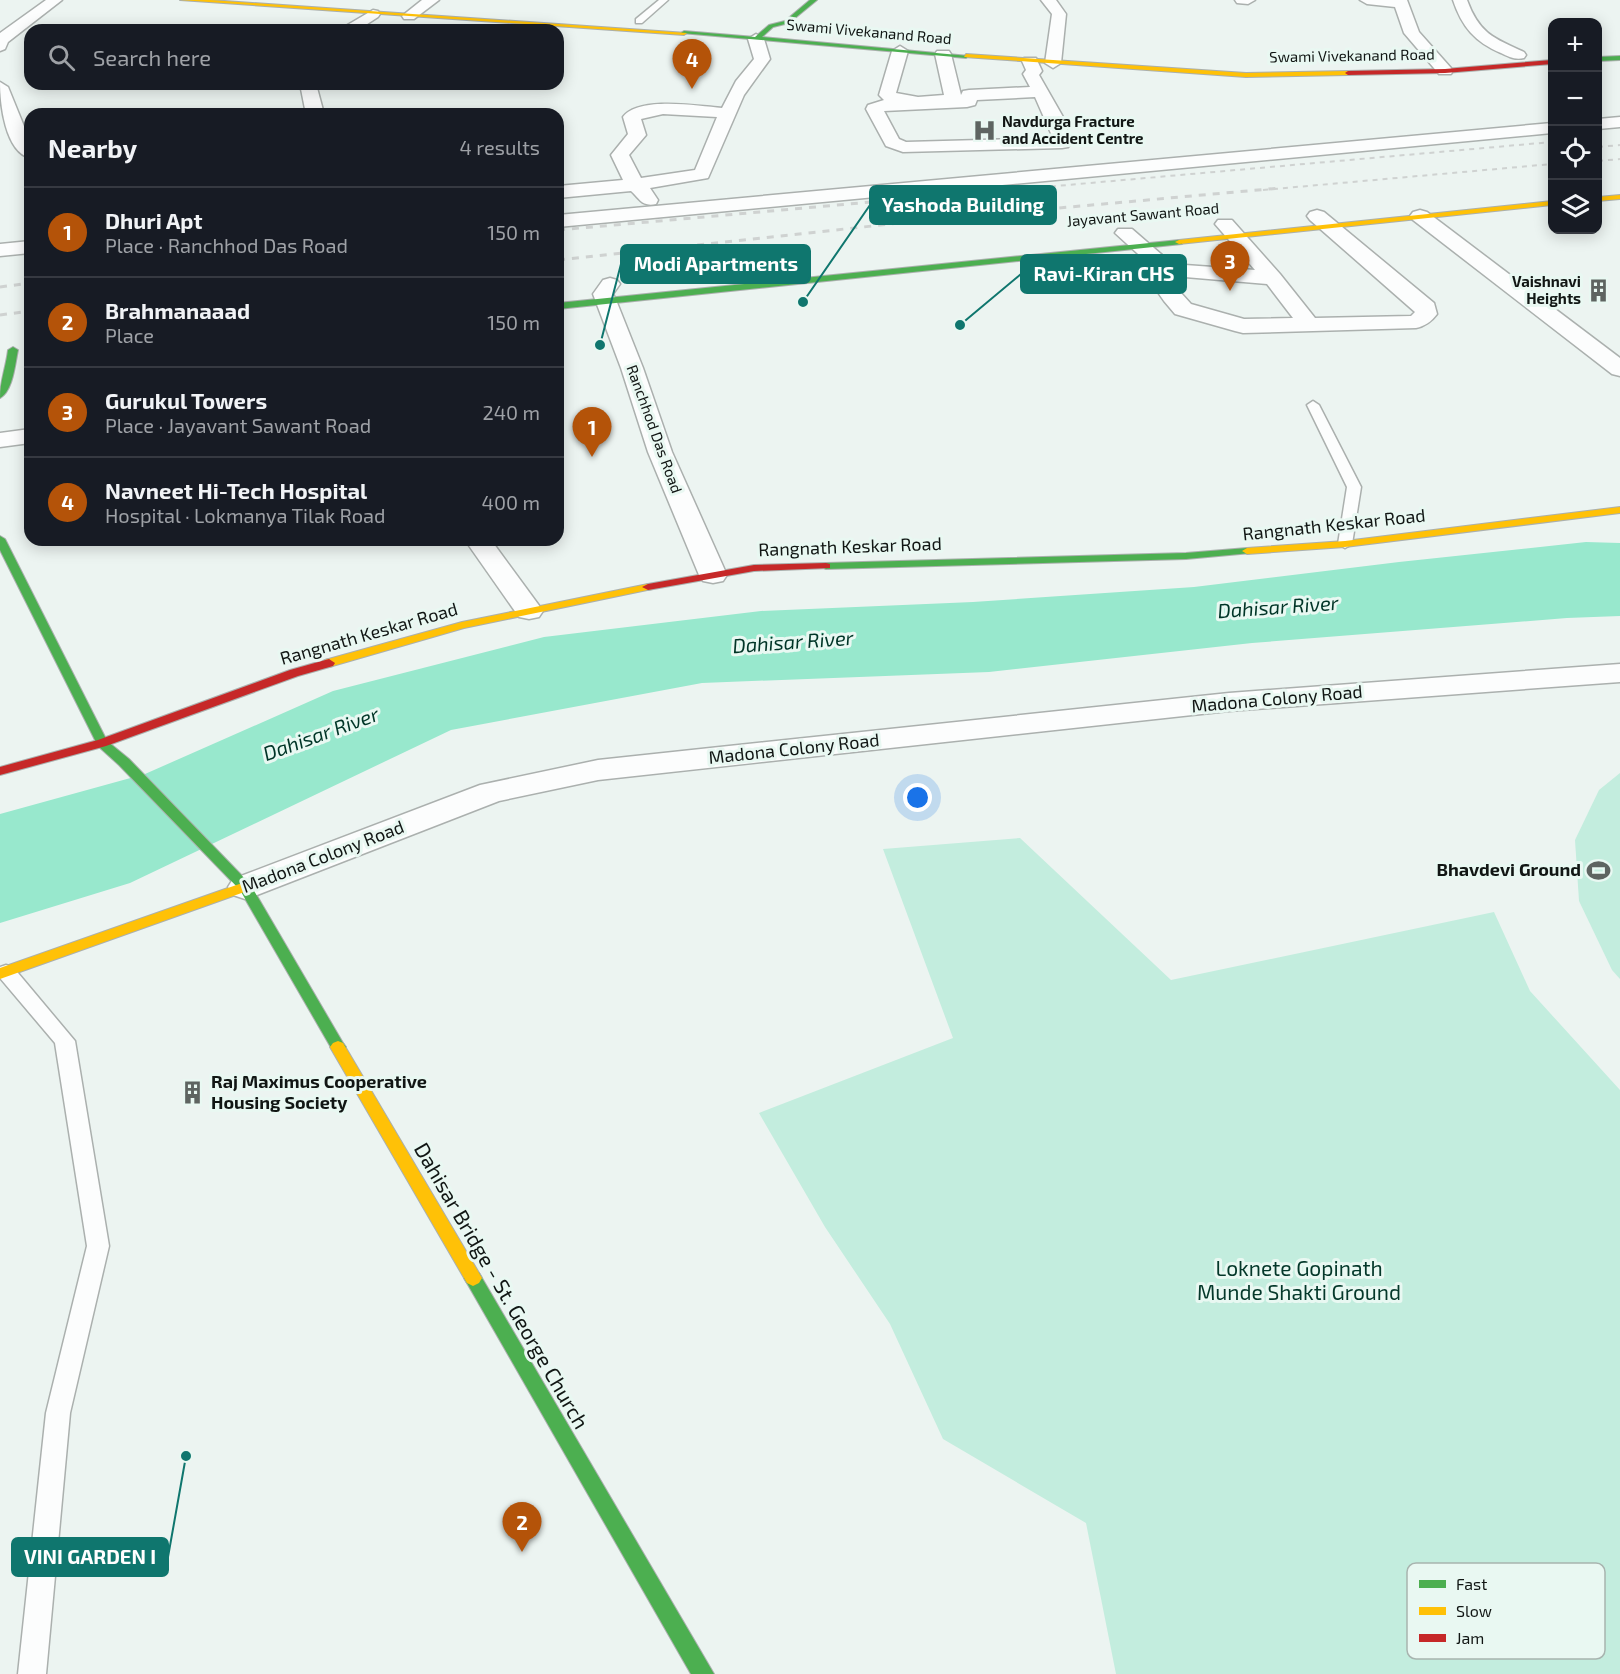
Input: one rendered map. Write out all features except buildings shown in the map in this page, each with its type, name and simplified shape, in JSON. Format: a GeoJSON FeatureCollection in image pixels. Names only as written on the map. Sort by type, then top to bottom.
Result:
{"type":"FeatureCollection","features":[{"type":"Feature","properties":{"kind":"street"},"geometry":{"type":"LineString","coordinates":[[0,46],[7,31],[55,0]]}},
{"type":"Feature","properties":{"kind":"street","name":"Swami Vivekanand Road"},"geometry":{"type":"LineString","coordinates":[[183,0],[405,8]]}},
{"type":"Feature","properties":{"kind":"street","name":"Swami Vivekanand Road"},"geometry":{"type":"LineString","coordinates":[[322,0],[634,25],[765,31],[1246,75],[1548,62]]}},
{"type":"Feature","properties":{"kind":"street"},"geometry":{"type":"LineString","coordinates":[[564,191],[634,185],[702,174],[716,146],[726,113],[743,81],[762,59],[768,20],[794,0]]}},
{"type":"Feature","properties":{"kind":"street"},"geometry":{"type":"LineString","coordinates":[[765,31],[787,22],[814,0]]}},
{"type":"Feature","properties":{"kind":"street"},"geometry":{"type":"LineString","coordinates":[[1048,0],[1059,14],[1054,58]]}},
{"type":"Feature","properties":{"kind":"street"},"geometry":{"type":"LineString","coordinates":[[1242,0],[1248,0]]}},
{"type":"Feature","properties":{"kind":"street"},"geometry":{"type":"LineString","coordinates":[[1367,0],[1400,2],[1412,33],[1441,66]]}},
{"type":"Feature","properties":{"kind":"street"},"geometry":{"type":"LineString","coordinates":[[1460,0],[1465,17],[1477,35],[1518,55]]}},
{"type":"Feature","properties":{"kind":"street"},"geometry":{"type":"LineString","coordinates":[[363,24],[405,8]]}},
{"type":"Feature","properties":{"kind":"street","name":"Swami Vivekanand Road"},"geometry":{"type":"LineString","coordinates":[[765,31],[900,51],[947,55],[1031,75],[1054,58]]}},
{"type":"Feature","properties":{"kind":"street"},"geometry":{"type":"LineString","coordinates":[[1602,50],[1620,48]]}},
{"type":"Feature","properties":{"kind":"street"},"geometry":{"type":"LineString","coordinates":[[900,51],[887,95],[895,100],[904,101],[953,98],[947,55]]}},
{"type":"Feature","properties":{"kind":"street","name":"Swami Vivekanand Road"},"geometry":{"type":"LineString","coordinates":[[1441,66],[1518,55],[1548,53]]}},
{"type":"Feature","properties":{"kind":"street"},"geometry":{"type":"LineString","coordinates":[[947,55],[974,90],[1031,75]]}},
{"type":"Feature","properties":{"kind":"street"},"geometry":{"type":"LineString","coordinates":[[1602,59],[1620,58]]}},
{"type":"Feature","properties":{"kind":"street"},"geometry":{"type":"LineString","coordinates":[[1031,75],[1049,122],[1062,143],[909,148],[892,142],[874,110],[886,105],[967,102],[969,101],[968,96],[1031,75]]}},
{"type":"Feature","properties":{"kind":"street"},"geometry":{"type":"LineString","coordinates":[[0,87],[24,144]]}},
{"type":"Feature","properties":{"kind":"street"},"geometry":{"type":"LineString","coordinates":[[309,90],[314,108]]}},
{"type":"Feature","properties":{"kind":"street"},"geometry":{"type":"LineString","coordinates":[[655,212],[644,193],[634,185],[620,155],[637,135],[632,117],[636,113],[649,109],[726,113]]}},
{"type":"Feature","properties":{"kind":"street"},"geometry":{"type":"LineString","coordinates":[[1602,124],[1620,122]]}},
{"type":"Feature","properties":{"kind":"street"},"geometry":{"type":"LineString","coordinates":[[564,220],[1548,128]]}},
{"type":"Feature","properties":{"kind":"street"},"geometry":{"type":"LineString","coordinates":[[0,143],[24,146]]}},
{"type":"Feature","properties":{"kind":"street"},"geometry":{"type":"LineString","coordinates":[[1602,190],[1620,188]]}},
{"type":"Feature","properties":{"kind":"street","name":"Jayavant Sawant Road"},"geometry":{"type":"LineString","coordinates":[[564,304],[606,288],[1126,237],[1231,230],[1548,194]]}},
{"type":"Feature","properties":{"kind":"street"},"geometry":{"type":"LineString","coordinates":[[1602,199],[1620,197]]}},
{"type":"Feature","properties":{"kind":"street","name":"Jayavant Sawant Road"},"geometry":{"type":"LineString","coordinates":[[1323,220],[1420,216],[1548,203]]}},
{"type":"Feature","properties":{"kind":"street"},"geometry":{"type":"LineString","coordinates":[[1420,216],[1620,369]]}},
{"type":"Feature","properties":{"kind":"street"},"geometry":{"type":"LineString","coordinates":[[1273,278],[1185,270],[1160,281],[1183,309],[1243,326],[1416,322],[1426,314],[1426,308],[1323,220]]}},
{"type":"Feature","properties":{"kind":"street"},"geometry":{"type":"LineString","coordinates":[[1231,230],[1273,278],[1309,325]]}},
{"type":"Feature","properties":{"kind":"street"},"geometry":{"type":"LineString","coordinates":[[1126,237],[1172,274]]}},
{"type":"Feature","properties":{"kind":"street"},"geometry":{"type":"LineString","coordinates":[[0,250],[24,248]]}},
{"type":"Feature","properties":{"kind":"street","name":"Ranchhod Das Road"},"geometry":{"type":"LineString","coordinates":[[606,288],[660,452],[713,575]]}},
{"type":"Feature","properties":{"kind":"street"},"geometry":{"type":"LineString","coordinates":[[6,377],[6,351],[24,349]]}},
{"type":"Feature","properties":{"kind":"street"},"geometry":{"type":"LineString","coordinates":[[0,440],[24,436]]}},
{"type":"Feature","properties":{"kind":"street","name":"Rangnath Keskar Road"},"geometry":{"type":"LineString","coordinates":[[0,771],[102,743],[294,673],[462,625],[754,568],[1186,556],[1344,544],[1620,510]]}},
{"type":"Feature","properties":{"kind":"street"},"geometry":{"type":"LineString","coordinates":[[0,539],[102,743]]}},
{"type":"Feature","properties":{"kind":"street"},"geometry":{"type":"LineString","coordinates":[[482,546],[529,611]]}},
{"type":"Feature","properties":{"kind":"street","name":"Madona Colony Road"},"geometry":{"type":"LineString","coordinates":[[3,973],[245,887],[491,792],[598,770],[1229,702],[1620,673]]}},
{"type":"Feature","properties":{"kind":"street","name":"Dahisar Bridge - St. George Church"},"geometry":{"type":"LineString","coordinates":[[102,743],[124,762],[245,887],[704,1674]]}},
{"type":"Feature","properties":{"kind":"lane"},"geometry":{"type":"LineString","coordinates":[[634,25],[664,0]]}},
{"type":"Feature","properties":{"kind":"lane"},"geometry":{"type":"LineString","coordinates":[[1313,405],[1354,487],[1344,544]]}},
{"type":"Feature","properties":{"kind":"lane"},"geometry":{"type":"LineString","coordinates":[[3,973],[65,1041],[98,1246],[58,1413],[32,1674]]}},
{"type":"Feature","properties":{"kind":"green space","name":"Bhavdevi Ground"},"geometry":{"type":"Polygon","coordinates":[[[1620,773],[1620,979],[1612,970],[1579,901],[1575,840],[1599,790],[1620,773]]]}},
{"type":"Feature","properties":{"kind":"green space","name":"Loknete Gopinath Munde Shakti Ground"},"geometry":{"type":"Polygon","coordinates":[[[1020,838],[1171,980],[1494,912],[1530,991],[1620,1090],[1620,1674],[1116,1674],[1086,1523],[943,1439],[890,1324],[825,1227],[759,1113],[953,1038],[883,849],[1020,838]]]}},
{"type":"Feature","properties":{"kind":"water","name":"Dahisar River"},"geometry":{"type":"Polygon","coordinates":[[[1586,542],[1620,543],[1620,616],[1567,618],[1252,643],[989,672],[702,683],[451,730],[130,883],[0,923],[0,814],[145,774],[333,691],[544,637],[761,611],[973,602],[1194,587],[1586,542]]]}},
{"type":"Feature","properties":{"kind":"railway"},"geometry":{"type":"LineString","coordinates":[[1011,190],[1548,142]]}},
{"type":"Feature","properties":{"kind":"railway"},"geometry":{"type":"LineString","coordinates":[[1602,147],[1620,145]]}},
{"type":"Feature","properties":{"kind":"railway"},"geometry":{"type":"LineString","coordinates":[[1602,161],[1620,159]]}},
{"type":"Feature","properties":{"kind":"railway"},"geometry":{"type":"LineString","coordinates":[[1263,190],[1548,164]]}},
{"type":"Feature","properties":{"kind":"railway"},"geometry":{"type":"LineString","coordinates":[[564,229],[1028,188]]}},
{"type":"Feature","properties":{"kind":"railway"},"geometry":{"type":"LineString","coordinates":[[564,259],[937,219],[1280,188]]}},
{"type":"Feature","properties":{"kind":"railway"},"geometry":{"type":"LineString","coordinates":[[0,287],[24,284]]}},
{"type":"Feature","properties":{"kind":"railway"},"geometry":{"type":"LineString","coordinates":[[0,315],[24,312]]}},
{"type":"Feature","properties":{"kind":"traffic: fast"},"geometry":{"type":"LineString","coordinates":[[756,39],[771,26],[787,22],[814,0]]}},
{"type":"Feature","properties":{"kind":"traffic: fast"},"geometry":{"type":"LineString","coordinates":[[684,33],[966,56]]}},
{"type":"Feature","properties":{"kind":"traffic: fast"},"geometry":{"type":"LineString","coordinates":[[1602,59],[1620,58]]}},
{"type":"Feature","properties":{"kind":"traffic: fast"},"geometry":{"type":"LineString","coordinates":[[564,305],[1179,242]]}},
{"type":"Feature","properties":{"kind":"traffic: fast"},"geometry":{"type":"LineString","coordinates":[[0,395],[10,369],[13,350]]}},
{"type":"Feature","properties":{"kind":"traffic: fast"},"geometry":{"type":"LineString","coordinates":[[0,539],[102,743],[124,762],[245,887],[338,1047]]}},
{"type":"Feature","properties":{"kind":"traffic: fast"},"geometry":{"type":"LineString","coordinates":[[826,566],[1186,556],[1247,551]]}},
{"type":"Feature","properties":{"kind":"traffic: fast"},"geometry":{"type":"LineString","coordinates":[[473,1278],[703,1674]]}},
{"type":"Feature","properties":{"kind":"traffic: slow"},"geometry":{"type":"LineString","coordinates":[[183,0],[547,24]]}},
{"type":"Feature","properties":{"kind":"traffic: slow"},"geometry":{"type":"LineString","coordinates":[[564,25],[684,33]]}},
{"type":"Feature","properties":{"kind":"traffic: slow"},"geometry":{"type":"LineString","coordinates":[[966,56],[1246,75],[1348,73]]}},
{"type":"Feature","properties":{"kind":"traffic: slow"},"geometry":{"type":"LineString","coordinates":[[1602,199],[1620,197]]}},
{"type":"Feature","properties":{"kind":"traffic: slow"},"geometry":{"type":"LineString","coordinates":[[1179,242],[1548,203]]}},
{"type":"Feature","properties":{"kind":"traffic: slow"},"geometry":{"type":"LineString","coordinates":[[1247,551],[1345,544],[1620,510]]}},
{"type":"Feature","properties":{"kind":"traffic: slow"},"geometry":{"type":"LineString","coordinates":[[329,663],[462,625],[648,587]]}},
{"type":"Feature","properties":{"kind":"traffic: slow"},"geometry":{"type":"LineString","coordinates":[[0,974],[245,887]]}},
{"type":"Feature","properties":{"kind":"traffic: slow"},"geometry":{"type":"LineString","coordinates":[[338,1047],[473,1278]]}},
{"type":"Feature","properties":{"kind":"traffic: jam"},"geometry":{"type":"LineString","coordinates":[[1348,73],[1445,71],[1548,62]]}},
{"type":"Feature","properties":{"kind":"traffic: jam"},"geometry":{"type":"LineString","coordinates":[[648,587],[754,568],[826,566]]}},
{"type":"Feature","properties":{"kind":"traffic: jam"},"geometry":{"type":"LineString","coordinates":[[0,771],[102,743],[294,673],[329,663]]}},
{"type":"Feature","properties":{"kind":"place","name":"Navneet Hi-Tech Hospital"},"geometry":{"type":"Point","coordinates":[692,89]}},
{"type":"Feature","properties":{"kind":"place","name":"Navdurga Fracture and Accident Centre"},"geometry":{"type":"Point","coordinates":[984,131]}},
{"type":"Feature","properties":{"kind":"place","name":"Gurukul Towers"},"geometry":{"type":"Point","coordinates":[1230,291]}},
{"type":"Feature","properties":{"kind":"place","name":"Vaishnavi Heights"},"geometry":{"type":"Point","coordinates":[1599,291]}},
{"type":"Feature","properties":{"kind":"place","name":"Yashoda Building"},"geometry":{"type":"Point","coordinates":[803,302]}},
{"type":"Feature","properties":{"kind":"place","name":"Ravi-Kiran CHS"},"geometry":{"type":"Point","coordinates":[960,325]}},
{"type":"Feature","properties":{"kind":"place","name":"Modi Apartments"},"geometry":{"type":"Point","coordinates":[600,345]}},
{"type":"Feature","properties":{"kind":"place","name":"Dhuri Apt"},"geometry":{"type":"Point","coordinates":[592,457]}},
{"type":"Feature","properties":{"kind":"place","name":"Bhavdevi Ground"},"geometry":{"type":"Point","coordinates":[1599,870]}},
{"type":"Feature","properties":{"kind":"place","name":"Raj Maximus Cooperative Housing Society"},"geometry":{"type":"Point","coordinates":[193,1092]}},
{"type":"Feature","properties":{"kind":"place","name":"VINI GARDEN I"},"geometry":{"type":"Point","coordinates":[186,1456]}},
{"type":"Feature","properties":{"kind":"place","name":"Brahmanaaad"},"geometry":{"type":"Point","coordinates":[522,1552]}}]}
